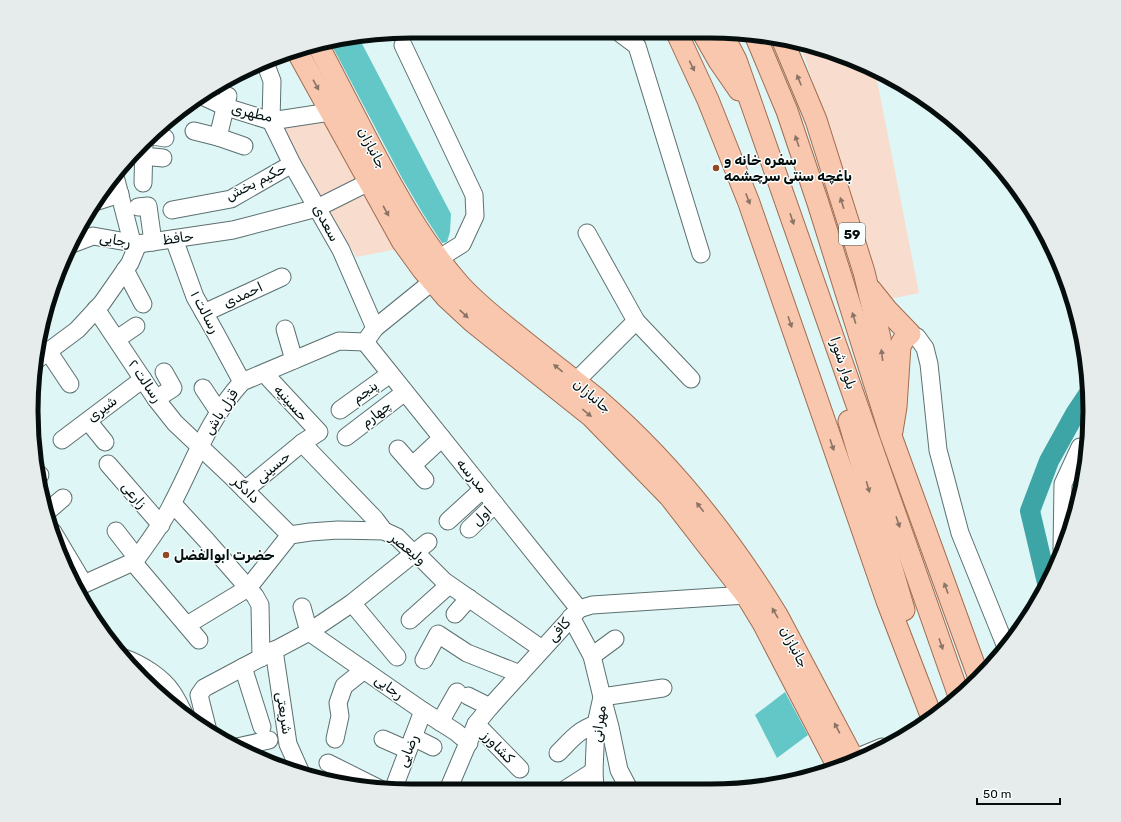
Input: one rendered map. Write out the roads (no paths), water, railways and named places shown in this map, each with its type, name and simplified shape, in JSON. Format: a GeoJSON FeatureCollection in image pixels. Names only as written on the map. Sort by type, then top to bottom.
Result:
{"type":"FeatureCollection","features":[{"type":"Feature","properties":{"kind":"main road"},"geometry":{"type":"LineString","coordinates":[[679,38],[708,100],[749,203],[887,602],[930,712]]}},
{"type":"Feature","properties":{"kind":"main road"},"geometry":{"type":"LineString","coordinates":[[706,38],[719,61],[756,116]]}},
{"type":"Feature","properties":{"kind":"main road","name":"بلوار شورا"},"geometry":{"type":"LineString","coordinates":[[725,39],[736,60],[756,116],[957,690]]}},
{"type":"Feature","properties":{"kind":"main road","name":"بلوار شورا"},"geometry":{"type":"LineString","coordinates":[[758,41],[787,111],[816,196],[891,436],[977,672]]}},
{"type":"Feature","properties":{"kind":"main road","name":"59"},"geometry":{"type":"LineString","coordinates":[[785,45],[816,120],[867,285],[880,338],[891,436]]}},
{"type":"Feature","properties":{"kind":"main road","name":"جانبازان"},"geometry":{"type":"LineString","coordinates":[[320,50],[369,182],[402,241],[433,281],[446,297],[473,322],[597,422],[670,497],[754,593]]}},
{"type":"Feature","properties":{"kind":"main road","name":"جانبازان"},"geometry":{"type":"LineString","coordinates":[[299,55],[330,112],[350,128],[438,259],[460,285],[486,311],[596,399],[641,440],[682,484],[732,547],[754,593],[763,623],[847,758]]}},
{"type":"Feature","properties":{"kind":"main road"},"geometry":{"type":"LineString","coordinates":[[807,260],[833,367],[933,710]]}},
{"type":"Feature","properties":{"kind":"main road"},"geometry":{"type":"LineString","coordinates":[[867,285],[887,310],[910,334],[904,339],[900,346],[896,407],[891,436]]}},
{"type":"Feature","properties":{"kind":"street"},"geometry":{"type":"LineString","coordinates":[[626,38],[637,46],[701,254]]}},
{"type":"Feature","properties":{"kind":"street"},"geometry":{"type":"LineString","coordinates":[[403,45],[474,195],[475,216],[462,244],[438,259]]}},
{"type":"Feature","properties":{"kind":"street"},"geometry":{"type":"LineString","coordinates":[[267,67],[272,81],[271,121]]}},
{"type":"Feature","properties":{"kind":"street","name":"مطهری"},"geometry":{"type":"LineString","coordinates":[[210,97],[227,101],[271,121],[330,112]]}},
{"type":"Feature","properties":{"kind":"street"},"geometry":{"type":"LineString","coordinates":[[218,137],[227,101]]}},
{"type":"Feature","properties":{"kind":"street","name":"سعدی"},"geometry":{"type":"LineString","coordinates":[[271,121],[292,164],[341,250],[375,328]]}},
{"type":"Feature","properties":{"kind":"street"},"geometry":{"type":"LineString","coordinates":[[194,131],[244,146]]}},
{"type":"Feature","properties":{"kind":"street"},"geometry":{"type":"LineString","coordinates":[[144,150],[162,158]]}},
{"type":"Feature","properties":{"kind":"street"},"geometry":{"type":"LineString","coordinates":[[143,183],[144,150]]}},
{"type":"Feature","properties":{"kind":"street","name":"حکیم بخش"},"geometry":{"type":"LineString","coordinates":[[172,210],[231,199],[292,164]]}},
{"type":"Feature","properties":{"kind":"street"},"geometry":{"type":"LineString","coordinates":[[117,182],[120,194],[141,243]]}},
{"type":"Feature","properties":{"kind":"street","name":"حافظ"},"geometry":{"type":"LineString","coordinates":[[141,243],[233,230],[317,208],[369,182]]}},
{"type":"Feature","properties":{"kind":"street"},"geometry":{"type":"LineString","coordinates":[[105,199],[120,194]]}},
{"type":"Feature","properties":{"kind":"street"},"geometry":{"type":"LineString","coordinates":[[42,356],[77,330],[102,303],[125,270],[141,243],[148,206],[138,207]]}},
{"type":"Feature","properties":{"kind":"street"},"geometry":{"type":"LineString","coordinates":[[587,233],[636,321],[691,379]]}},
{"type":"Feature","properties":{"kind":"street","name":"رجایی"},"geometry":{"type":"LineString","coordinates":[[78,242],[93,236],[141,243]]}},
{"type":"Feature","properties":{"kind":"street","name":"رسالت ۱"},"geometry":{"type":"LineString","coordinates":[[174,238],[195,297],[242,382]]}},
{"type":"Feature","properties":{"kind":"street"},"geometry":{"type":"LineString","coordinates":[[125,270],[143,304]]}},
{"type":"Feature","properties":{"kind":"street","name":"احمدی"},"geometry":{"type":"LineString","coordinates":[[204,313],[282,277]]}},
{"type":"Feature","properties":{"kind":"street"},"geometry":{"type":"LineString","coordinates":[[365,342],[375,328],[433,281]]}},
{"type":"Feature","properties":{"kind":"street","name":"رسالت ۲"},"geometry":{"type":"LineString","coordinates":[[96,309],[156,399],[175,424],[199,447]]}},
{"type":"Feature","properties":{"kind":"street"},"geometry":{"type":"LineString","coordinates":[[575,382],[636,321]]}},
{"type":"Feature","properties":{"kind":"street"},"geometry":{"type":"LineString","coordinates":[[117,339],[136,326]]}},
{"type":"Feature","properties":{"kind":"street"},"geometry":{"type":"LineString","coordinates":[[285,329],[294,360]]}},
{"type":"Feature","properties":{"kind":"street"},"geometry":{"type":"LineString","coordinates":[[910,334],[917,336],[925,348],[929,364],[938,450],[960,532],[1004,641]]}},
{"type":"Feature","properties":{"kind":"street","name":"قزل باش"},"geometry":{"type":"LineString","coordinates":[[80,584],[135,560],[161,525],[173,504],[199,447],[219,412],[230,395],[242,382],[339,341],[365,342]]}},
{"type":"Feature","properties":{"kind":"street","name":"مدرسه"},"geometry":{"type":"LineString","coordinates":[[365,342],[495,504],[575,613]]}},
{"type":"Feature","properties":{"kind":"street"},"geometry":{"type":"LineString","coordinates":[[48,351],[70,384]]}},
{"type":"Feature","properties":{"kind":"street"},"geometry":{"type":"LineString","coordinates":[[156,399],[173,388],[164,372]]}},
{"type":"Feature","properties":{"kind":"street","name":"حسینیه"},"geometry":{"type":"LineString","coordinates":[[264,373],[319,432]]}},
{"type":"Feature","properties":{"kind":"street","name":"پنجم"},"geometry":{"type":"LineString","coordinates":[[340,410],[390,374]]}},
{"type":"Feature","properties":{"kind":"street","name":"شیری"},"geometry":{"type":"LineString","coordinates":[[62,440],[143,379]]}},
{"type":"Feature","properties":{"kind":"street"},"geometry":{"type":"LineString","coordinates":[[203,388],[219,412]]}},
{"type":"Feature","properties":{"kind":"street","name":"چهارم"},"geometry":{"type":"LineString","coordinates":[[346,437],[405,392]]}},
{"type":"Feature","properties":{"kind":"street"},"geometry":{"type":"LineString","coordinates":[[88,420],[105,442]]}},
{"type":"Feature","properties":{"kind":"street","name":"حسینی"},"geometry":{"type":"LineString","coordinates":[[245,490],[302,443],[319,432]]}},
{"type":"Feature","properties":{"kind":"street"},"geometry":{"type":"LineString","coordinates":[[413,465],[442,438]]}},
{"type":"Feature","properties":{"kind":"street"},"geometry":{"type":"LineString","coordinates":[[302,443],[375,519],[384,531]]}},
{"type":"Feature","properties":{"kind":"street","name":"دادگر"},"geometry":{"type":"LineString","coordinates":[[199,447],[290,535]]}},
{"type":"Feature","properties":{"kind":"street"},"geometry":{"type":"LineString","coordinates":[[1062,533],[1063,484],[1080,447]]}},
{"type":"Feature","properties":{"kind":"street"},"geometry":{"type":"LineString","coordinates":[[398,449],[425,480]]}},
{"type":"Feature","properties":{"kind":"street","name":"زارعی"},"geometry":{"type":"LineString","coordinates":[[108,464],[161,525]]}},
{"type":"Feature","properties":{"kind":"street"},"geometry":{"type":"LineString","coordinates":[[448,521],[483,489]]}},
{"type":"Feature","properties":{"kind":"street"},"geometry":{"type":"LineString","coordinates":[[51,508],[63,498]]}},
{"type":"Feature","properties":{"kind":"street","name":"شریعتی"},"geometry":{"type":"LineString","coordinates":[[173,504],[207,540],[255,596],[260,605],[268,654],[288,744],[298,766]]}},
{"type":"Feature","properties":{"kind":"street","name":"اول"},"geometry":{"type":"LineString","coordinates":[[469,529],[495,504]]}},
{"type":"Feature","properties":{"kind":"street","name":"ولیعصر"},"geometry":{"type":"LineString","coordinates":[[290,535],[338,530],[384,531],[397,537],[414,554],[449,579],[469,598],[542,649]]}},
{"type":"Feature","properties":{"kind":"street"},"geometry":{"type":"LineString","coordinates":[[116,531],[135,560],[199,640]]}},
{"type":"Feature","properties":{"kind":"street"},"geometry":{"type":"LineString","coordinates":[[187,625],[248,588],[290,535]]}},
{"type":"Feature","properties":{"kind":"street"},"geometry":{"type":"LineString","coordinates":[[206,722],[199,695],[204,688],[268,654],[302,624],[352,603],[428,542]]}},
{"type":"Feature","properties":{"kind":"street"},"geometry":{"type":"LineString","coordinates":[[410,620],[449,579]]}},
{"type":"Feature","properties":{"kind":"street","name":"کافی"},"geometry":{"type":"LineString","coordinates":[[451,784],[476,724],[575,613],[592,605],[754,593]]}},
{"type":"Feature","properties":{"kind":"street"},"geometry":{"type":"LineString","coordinates":[[455,614],[469,598]]}},
{"type":"Feature","properties":{"kind":"street"},"geometry":{"type":"LineString","coordinates":[[352,603],[397,657]]}},
{"type":"Feature","properties":{"kind":"street","name":"مهرانی"},"geometry":{"type":"LineString","coordinates":[[575,613],[592,656],[602,697],[596,724],[595,784]]}},
{"type":"Feature","properties":{"kind":"street","name":"رجایی"},"geometry":{"type":"LineString","coordinates":[[302,624],[364,670],[456,732],[469,743]]}},
{"type":"Feature","properties":{"kind":"street"},"geometry":{"type":"LineString","coordinates":[[424,660],[438,634],[467,653],[520,674]]}},
{"type":"Feature","properties":{"kind":"street"},"geometry":{"type":"LineString","coordinates":[[592,656],[615,639]]}},
{"type":"Feature","properties":{"kind":"street"},"geometry":{"type":"LineString","coordinates":[[136,662],[154,674],[171,690],[177,701]]}},
{"type":"Feature","properties":{"kind":"street"},"geometry":{"type":"LineString","coordinates":[[243,667],[265,734],[243,744]]}},
{"type":"Feature","properties":{"kind":"street"},"geometry":{"type":"LineString","coordinates":[[335,739],[340,716],[338,703],[344,686],[364,670]]}},
{"type":"Feature","properties":{"kind":"street"},"geometry":{"type":"LineString","coordinates":[[626,784],[619,770],[610,726],[602,697],[663,688]]}},
{"type":"Feature","properties":{"kind":"street"},"geometry":{"type":"LineString","coordinates":[[440,722],[462,694],[490,707]]}},
{"type":"Feature","properties":{"kind":"street","name":"رضایی"},"geometry":{"type":"LineString","coordinates":[[395,783],[423,711]]}},
{"type":"Feature","properties":{"kind":"street","name":"کشاورز"},"geometry":{"type":"LineString","coordinates":[[476,724],[520,769]]}},
{"type":"Feature","properties":{"kind":"street"},"geometry":{"type":"LineString","coordinates":[[558,753],[576,734],[596,724]]}},
{"type":"Feature","properties":{"kind":"street"},"geometry":{"type":"LineString","coordinates":[[383,739],[434,747]]}},
{"type":"Feature","properties":{"kind":"street"},"geometry":{"type":"LineString","coordinates":[[328,763],[364,781]]}},
{"type":"Feature","properties":{"kind":"street"},"geometry":{"type":"LineString","coordinates":[[574,784],[594,771]]}},
{"type":"Feature","properties":{"kind":"waterway"},"geometry":{"type":"LineString","coordinates":[[1045,575],[1030,511],[1049,461],[1083,403]]}},
{"type":"Feature","properties":{"kind":"place","name":"سفره خانه و باغچه سنتی سرچشمه"},"geometry":{"type":"Point","coordinates":[716,168]}},
{"type":"Feature","properties":{"kind":"place","name":"حضرت ابوالفضل"},"geometry":{"type":"Point","coordinates":[166,555]}}]}
